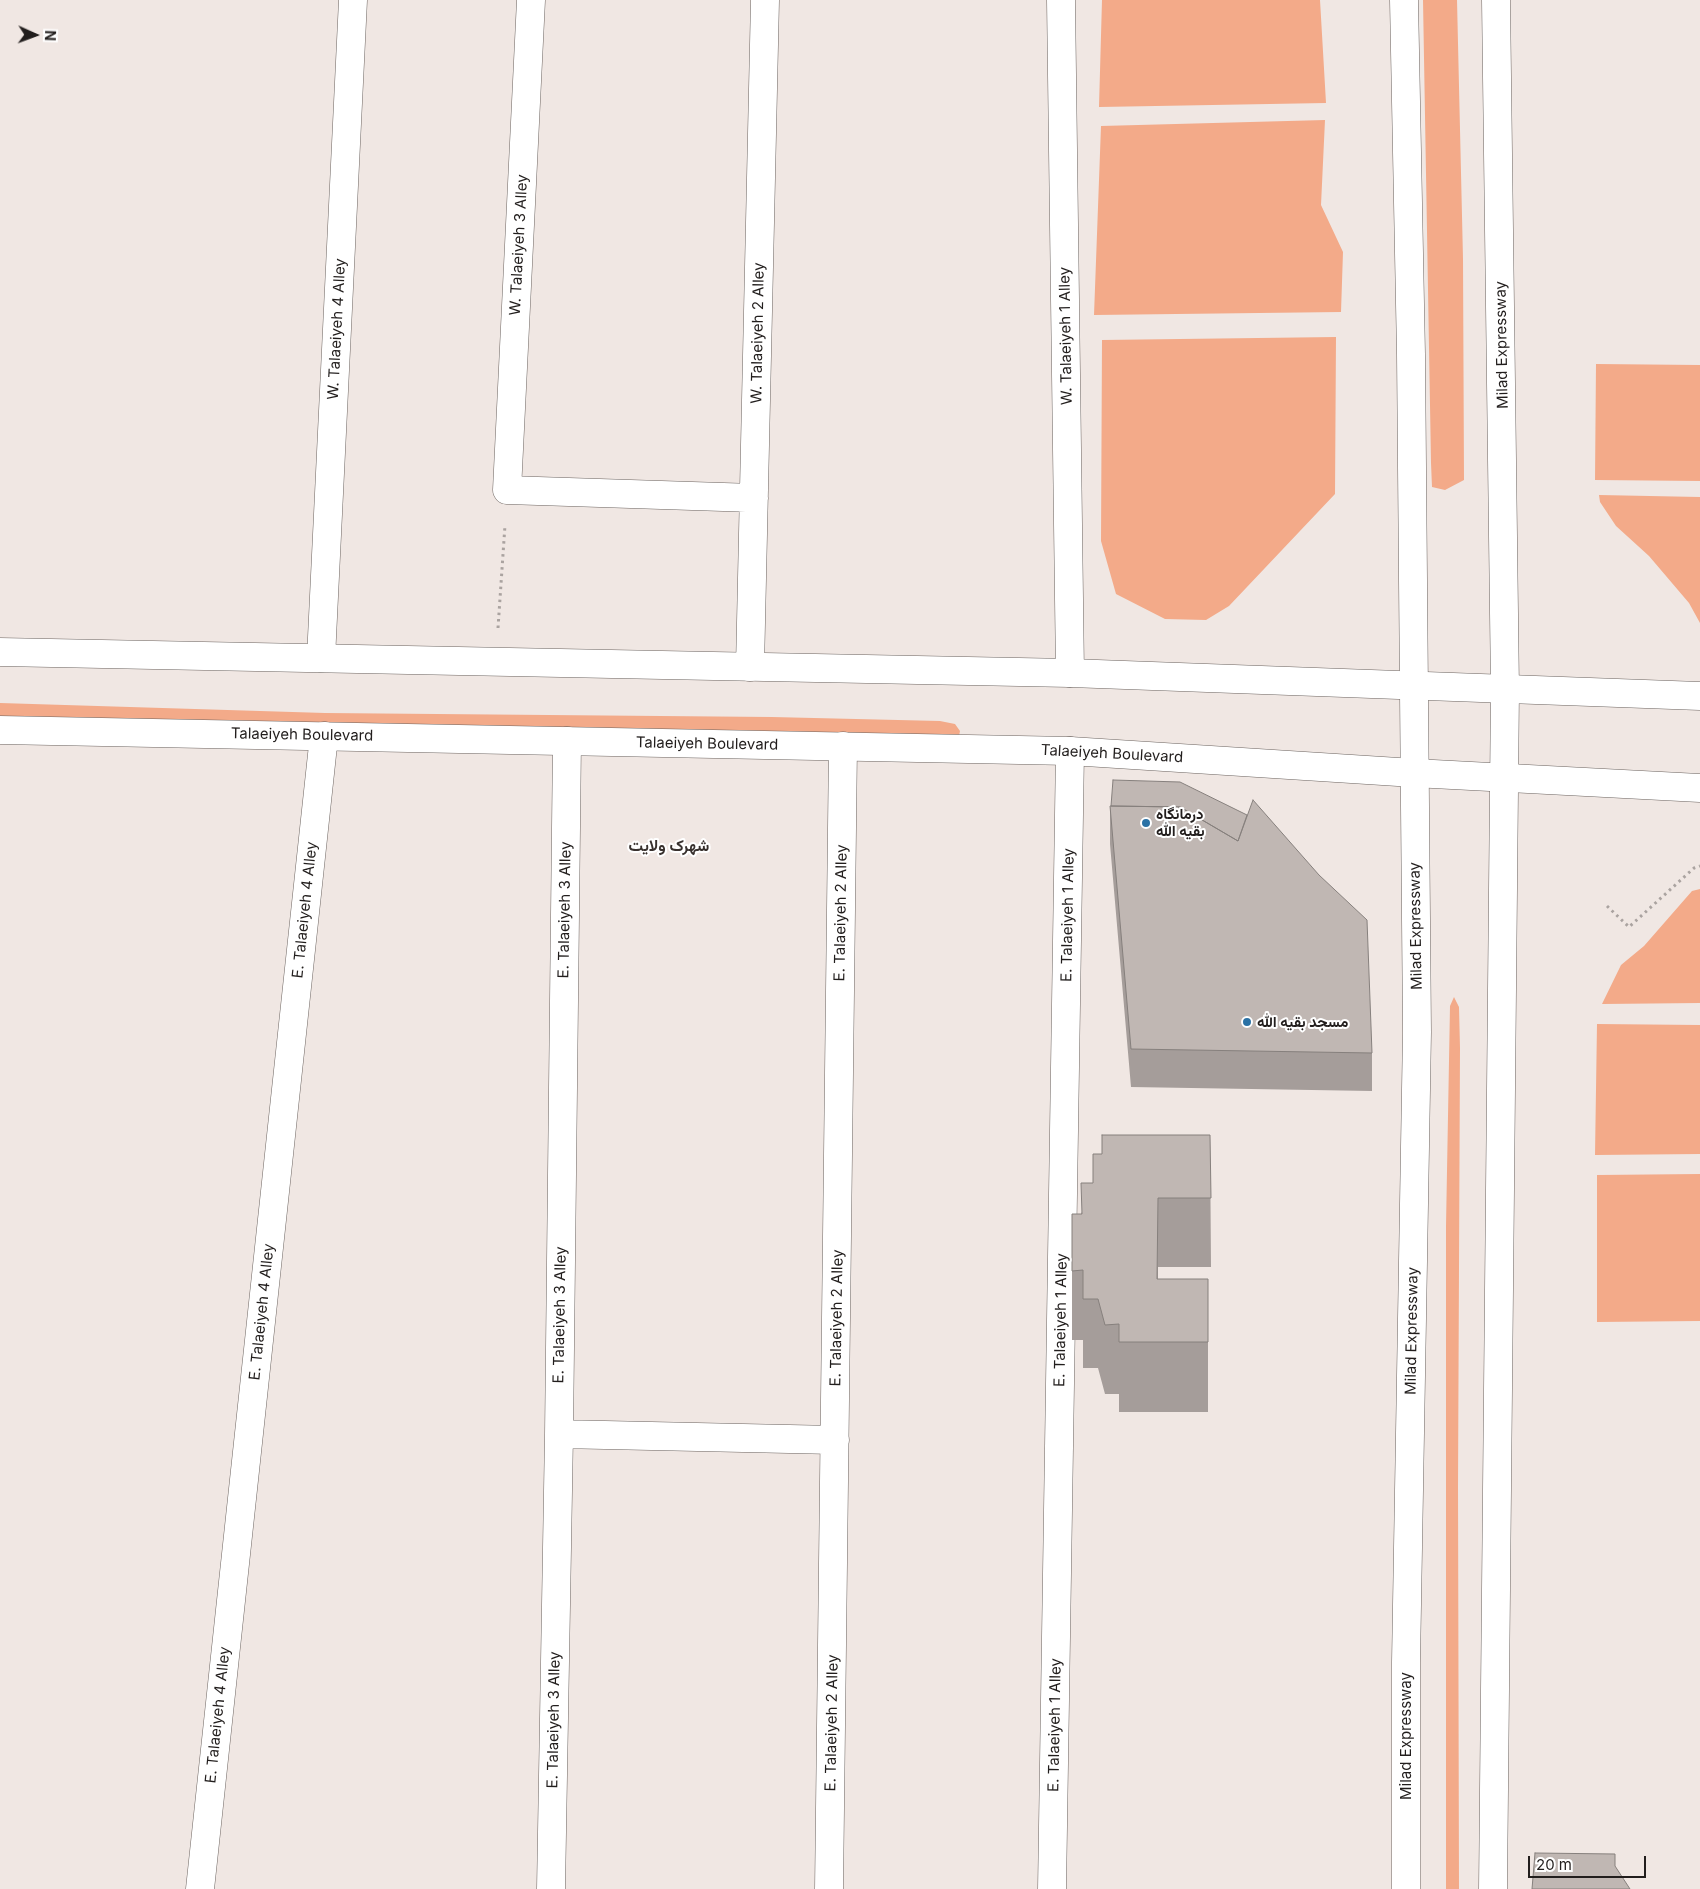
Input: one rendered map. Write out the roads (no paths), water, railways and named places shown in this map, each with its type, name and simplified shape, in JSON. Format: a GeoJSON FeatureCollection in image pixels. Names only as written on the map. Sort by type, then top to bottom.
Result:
{"type":"FeatureCollection","features":[{"type":"Feature","properties":{"kind":"main road","name":"W. Talaeiyeh 4 Alley"},"geometry":{"type":"LineString","coordinates":[[321,658],[353,0]]}},
{"type":"Feature","properties":{"kind":"main road","name":"W. Talaeiyeh 3 Alley"},"geometry":{"type":"LineString","coordinates":[[531,0],[507,490],[754,498]]}},
{"type":"Feature","properties":{"kind":"main road","name":"W. Talaeiyeh 2 Alley"},"geometry":{"type":"LineString","coordinates":[[750,667],[765,0]]}},
{"type":"Feature","properties":{"kind":"main road"},"geometry":{"type":"LineString","coordinates":[[1404,0],[1413,686]]}},
{"type":"Feature","properties":{"kind":"main road","name":"Milad Expressway"},"geometry":{"type":"LineString","coordinates":[[1496,0],[1506,689],[1505,778]]}},
{"type":"Feature","properties":{"kind":"main road","name":"W. Talaeiyeh 1 Alley"},"geometry":{"type":"LineString","coordinates":[[1058,5],[1070,673]]}},
{"type":"Feature","properties":{"kind":"main road"},"geometry":{"type":"LineString","coordinates":[[2,646],[321,658],[1070,673],[1700,696]]}},
{"type":"Feature","properties":{"kind":"main road","name":"Milad Expressway"},"geometry":{"type":"LineString","coordinates":[[1406,1889],[1407,1652],[1418,1032],[1413,686]]}},
{"type":"Feature","properties":{"kind":"main road","name":"Talaeiyeh Boulevard"},"geometry":{"type":"LineString","coordinates":[[0,730],[1070,751],[1414,773],[1700,788]]}},
{"type":"Feature","properties":{"kind":"main road","name":"E. Talaeiyeh 4 Alley"},"geometry":{"type":"LineString","coordinates":[[200,1889],[324,736]]}},
{"type":"Feature","properties":{"kind":"main road","name":"E. Talaeiyeh 3 Alley"},"geometry":{"type":"LineString","coordinates":[[551,1889],[559,1434],[567,741]]}},
{"type":"Feature","properties":{"kind":"main road","name":"E. Talaeiyeh 2 Alley"},"geometry":{"type":"LineString","coordinates":[[829,1889],[836,1440],[843,746]]}},
{"type":"Feature","properties":{"kind":"main road","name":"E. Talaeiyeh 1 Alley"},"geometry":{"type":"LineString","coordinates":[[1052,1889],[1070,751]]}},
{"type":"Feature","properties":{"kind":"main road"},"geometry":{"type":"LineString","coordinates":[[1493,1889],[1505,778]]}},
{"type":"Feature","properties":{"kind":"main road"},"geometry":{"type":"LineString","coordinates":[[559,1434],[836,1440]]}},
{"type":"Feature","properties":{"kind":"place","name":"درمانگاه بقیه الله"},"geometry":{"type":"Point","coordinates":[1146,823]}},
{"type":"Feature","properties":{"kind":"place","name":"مسجد بقیه الله"},"geometry":{"type":"Point","coordinates":[1247,1022]}},
{"type":"Feature","properties":{"kind":"district","name":"شهرک ولایت"},"geometry":{"type":"Point","coordinates":[669,846]}}]}
